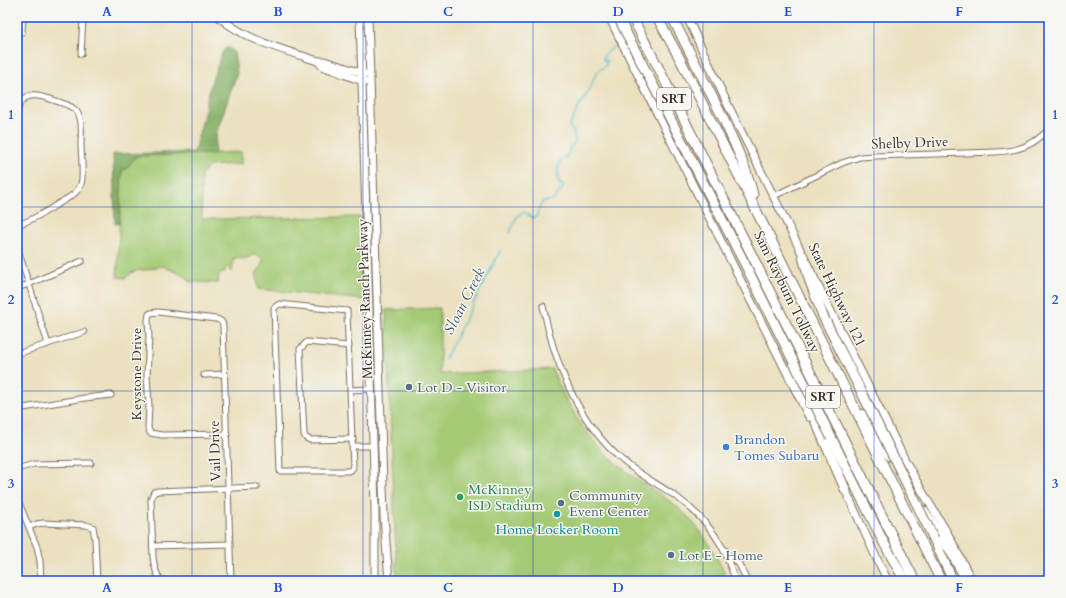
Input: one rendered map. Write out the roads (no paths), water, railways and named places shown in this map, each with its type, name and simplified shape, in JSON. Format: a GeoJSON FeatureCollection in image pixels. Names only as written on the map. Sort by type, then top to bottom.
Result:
{"type":"FeatureCollection","features":[{"type":"Feature","properties":{"kind":"highway"},"geometry":{"type":"LineString","coordinates":[[618,17],[747,268],[884,543],[905,581]]}},
{"type":"Feature","properties":{"kind":"highway","name":"Sam Rayburn Tollway"},"geometry":{"type":"LineString","coordinates":[[632,17],[732,213],[915,581]]}},
{"type":"Feature","properties":{"kind":"highway","name":"Sam Rayburn Tollway"},"geometry":{"type":"LineString","coordinates":[[657,17],[684,66],[941,581]]}},
{"type":"Feature","properties":{"kind":"highway"},"geometry":{"type":"LineString","coordinates":[[672,17],[732,138],[750,180],[756,210]]}},
{"type":"Feature","properties":{"kind":"highway"},"geometry":{"type":"LineString","coordinates":[[679,17],[700,72]]}},
{"type":"Feature","properties":{"kind":"highway"},"geometry":{"type":"LineString","coordinates":[[732,213],[743,248],[805,398],[846,491]]}},
{"type":"Feature","properties":{"kind":"highway"},"geometry":{"type":"LineString","coordinates":[[803,256],[809,279],[823,316],[934,539],[953,581]]}},
{"type":"Feature","properties":{"kind":"highway"},"geometry":{"type":"LineString","coordinates":[[851,400],[865,416],[968,581]]}},
{"type":"Feature","properties":{"kind":"main road"},"geometry":{"type":"LineString","coordinates":[[219,17],[231,27],[249,37],[318,61],[322,66],[362,77],[371,84]]}},
{"type":"Feature","properties":{"kind":"main road","name":"McKinney Ranch Parkway"},"geometry":{"type":"LineString","coordinates":[[360,17],[375,513],[375,581]]}},
{"type":"Feature","properties":{"kind":"main road","name":"McKinney Ranch Parkway"},"geometry":{"type":"LineString","coordinates":[[368,17],[384,516],[389,581]]}},
{"type":"Feature","properties":{"kind":"main road"},"geometry":{"type":"LineString","coordinates":[[610,17],[846,491],[888,581]]}},
{"type":"Feature","properties":{"kind":"main road","name":"State Highway 121"},"geometry":{"type":"LineString","coordinates":[[687,17],[728,105],[906,462],[948,534],[972,581]]}},
{"type":"Feature","properties":{"kind":"main road"},"geometry":{"type":"LineString","coordinates":[[362,77],[370,76]]}},
{"type":"Feature","properties":{"kind":"main road"},"geometry":{"type":"LineString","coordinates":[[373,446],[382,446]]}},
{"type":"Feature","properties":{"kind":"main road"},"geometry":{"type":"LineString","coordinates":[[876,557],[884,581]]}},
{"type":"Feature","properties":{"kind":"main road"},"geometry":{"type":"LineString","coordinates":[[375,562],[388,562]]}},
{"type":"Feature","properties":{"kind":"street"},"geometry":{"type":"LineString","coordinates":[[22,32],[23,17]]}},
{"type":"Feature","properties":{"kind":"street"},"geometry":{"type":"LineString","coordinates":[[81,54],[83,17]]}},
{"type":"Feature","properties":{"kind":"street"},"geometry":{"type":"LineString","coordinates":[[17,112],[20,103],[24,98],[36,95],[69,105],[75,109],[81,122],[82,168],[81,184],[76,192],[37,216],[17,225]]}},
{"type":"Feature","properties":{"kind":"street","name":"Shelby Drive"},"geometry":{"type":"LineString","coordinates":[[774,196],[842,163],[854,159],[875,156],[1012,151],[1030,144],[1049,128]]}},
{"type":"Feature","properties":{"kind":"street"},"geometry":{"type":"LineString","coordinates":[[17,247],[48,344]]}},
{"type":"Feature","properties":{"kind":"street"},"geometry":{"type":"LineString","coordinates":[[17,288],[82,261]]}},
{"type":"Feature","properties":{"kind":"street"},"geometry":{"type":"LineString","coordinates":[[279,304],[347,311],[350,390],[353,439],[353,467],[351,470],[280,472],[274,308],[279,304]]}},
{"type":"Feature","properties":{"kind":"street"},"geometry":{"type":"LineString","coordinates":[[543,306],[554,349],[563,375],[579,407],[600,438],[626,464],[691,509],[707,526],[721,546],[739,564],[747,581]]}},
{"type":"Feature","properties":{"kind":"street","name":"Keystone Drive"},"geometry":{"type":"LineString","coordinates":[[221,321],[216,319],[158,312],[150,314],[148,320],[148,428],[150,433],[156,435],[227,434]]}},
{"type":"Feature","properties":{"kind":"street","name":"Vail Drive"},"geometry":{"type":"LineString","coordinates":[[221,321],[224,326],[231,581]]}},
{"type":"Feature","properties":{"kind":"street"},"geometry":{"type":"LineString","coordinates":[[17,354],[84,332]]}},
{"type":"Feature","properties":{"kind":"street"},"geometry":{"type":"LineString","coordinates":[[349,346],[307,342],[300,349],[304,435],[310,440],[353,439]]}},
{"type":"Feature","properties":{"kind":"street"},"geometry":{"type":"LineString","coordinates":[[204,375],[225,374]]}},
{"type":"Feature","properties":{"kind":"street"},"geometry":{"type":"LineString","coordinates":[[350,390],[371,389]]}},
{"type":"Feature","properties":{"kind":"street"},"geometry":{"type":"LineString","coordinates":[[17,409],[110,395]]}},
{"type":"Feature","properties":{"kind":"street"},"geometry":{"type":"LineString","coordinates":[[353,446],[373,446]]}},
{"type":"Feature","properties":{"kind":"street"},"geometry":{"type":"LineString","coordinates":[[17,469],[34,464],[91,463]]}},
{"type":"Feature","properties":{"kind":"street"},"geometry":{"type":"LineString","coordinates":[[162,581],[157,574],[154,565],[152,546],[151,499],[154,492],[257,487]]}},
{"type":"Feature","properties":{"kind":"street"},"geometry":{"type":"LineString","coordinates":[[17,498],[38,554],[41,581]]}},
{"type":"Feature","properties":{"kind":"street"},"geometry":{"type":"LineString","coordinates":[[29,527],[43,523],[86,525],[93,528],[95,534],[97,581]]}},
{"type":"Feature","properties":{"kind":"street"},"geometry":{"type":"LineString","coordinates":[[152,546],[230,544]]}},
{"type":"Feature","properties":{"kind":"street"},"geometry":{"type":"LineString","coordinates":[[721,546],[736,581]]}},
{"type":"Feature","properties":{"kind":"waterway","name":"Sloan Creek"},"geometry":{"type":"LineString","coordinates":[[510,233],[517,216],[524,212],[533,218],[536,217],[542,202],[553,200],[563,188],[563,185],[559,184],[558,169],[560,162],[568,155],[570,147],[575,142],[574,132],[569,127],[597,72],[606,65],[607,61],[603,60],[604,55],[616,45]]}},
{"type":"Feature","properties":{"kind":"waterway","name":"Sloan Creek"},"geometry":{"type":"LineString","coordinates":[[445,359],[500,251]]}},
{"type":"Feature","properties":{"kind":"place","name":"Lot D - Visitor"},"geometry":{"type":"Point","coordinates":[409,387]}},
{"type":"Feature","properties":{"kind":"place","name":"Brandon Tomes Subaru"},"geometry":{"type":"Point","coordinates":[726,447]}},
{"type":"Feature","properties":{"kind":"place","name":"McKinney ISD Stadium"},"geometry":{"type":"Point","coordinates":[460,497]}},
{"type":"Feature","properties":{"kind":"place","name":"Community Event Center"},"geometry":{"type":"Point","coordinates":[561,503]}},
{"type":"Feature","properties":{"kind":"place","name":"Home Locker Room"},"geometry":{"type":"Point","coordinates":[557,514]}},
{"type":"Feature","properties":{"kind":"place","name":"Lot E - Home"},"geometry":{"type":"Point","coordinates":[671,555]}}]}
